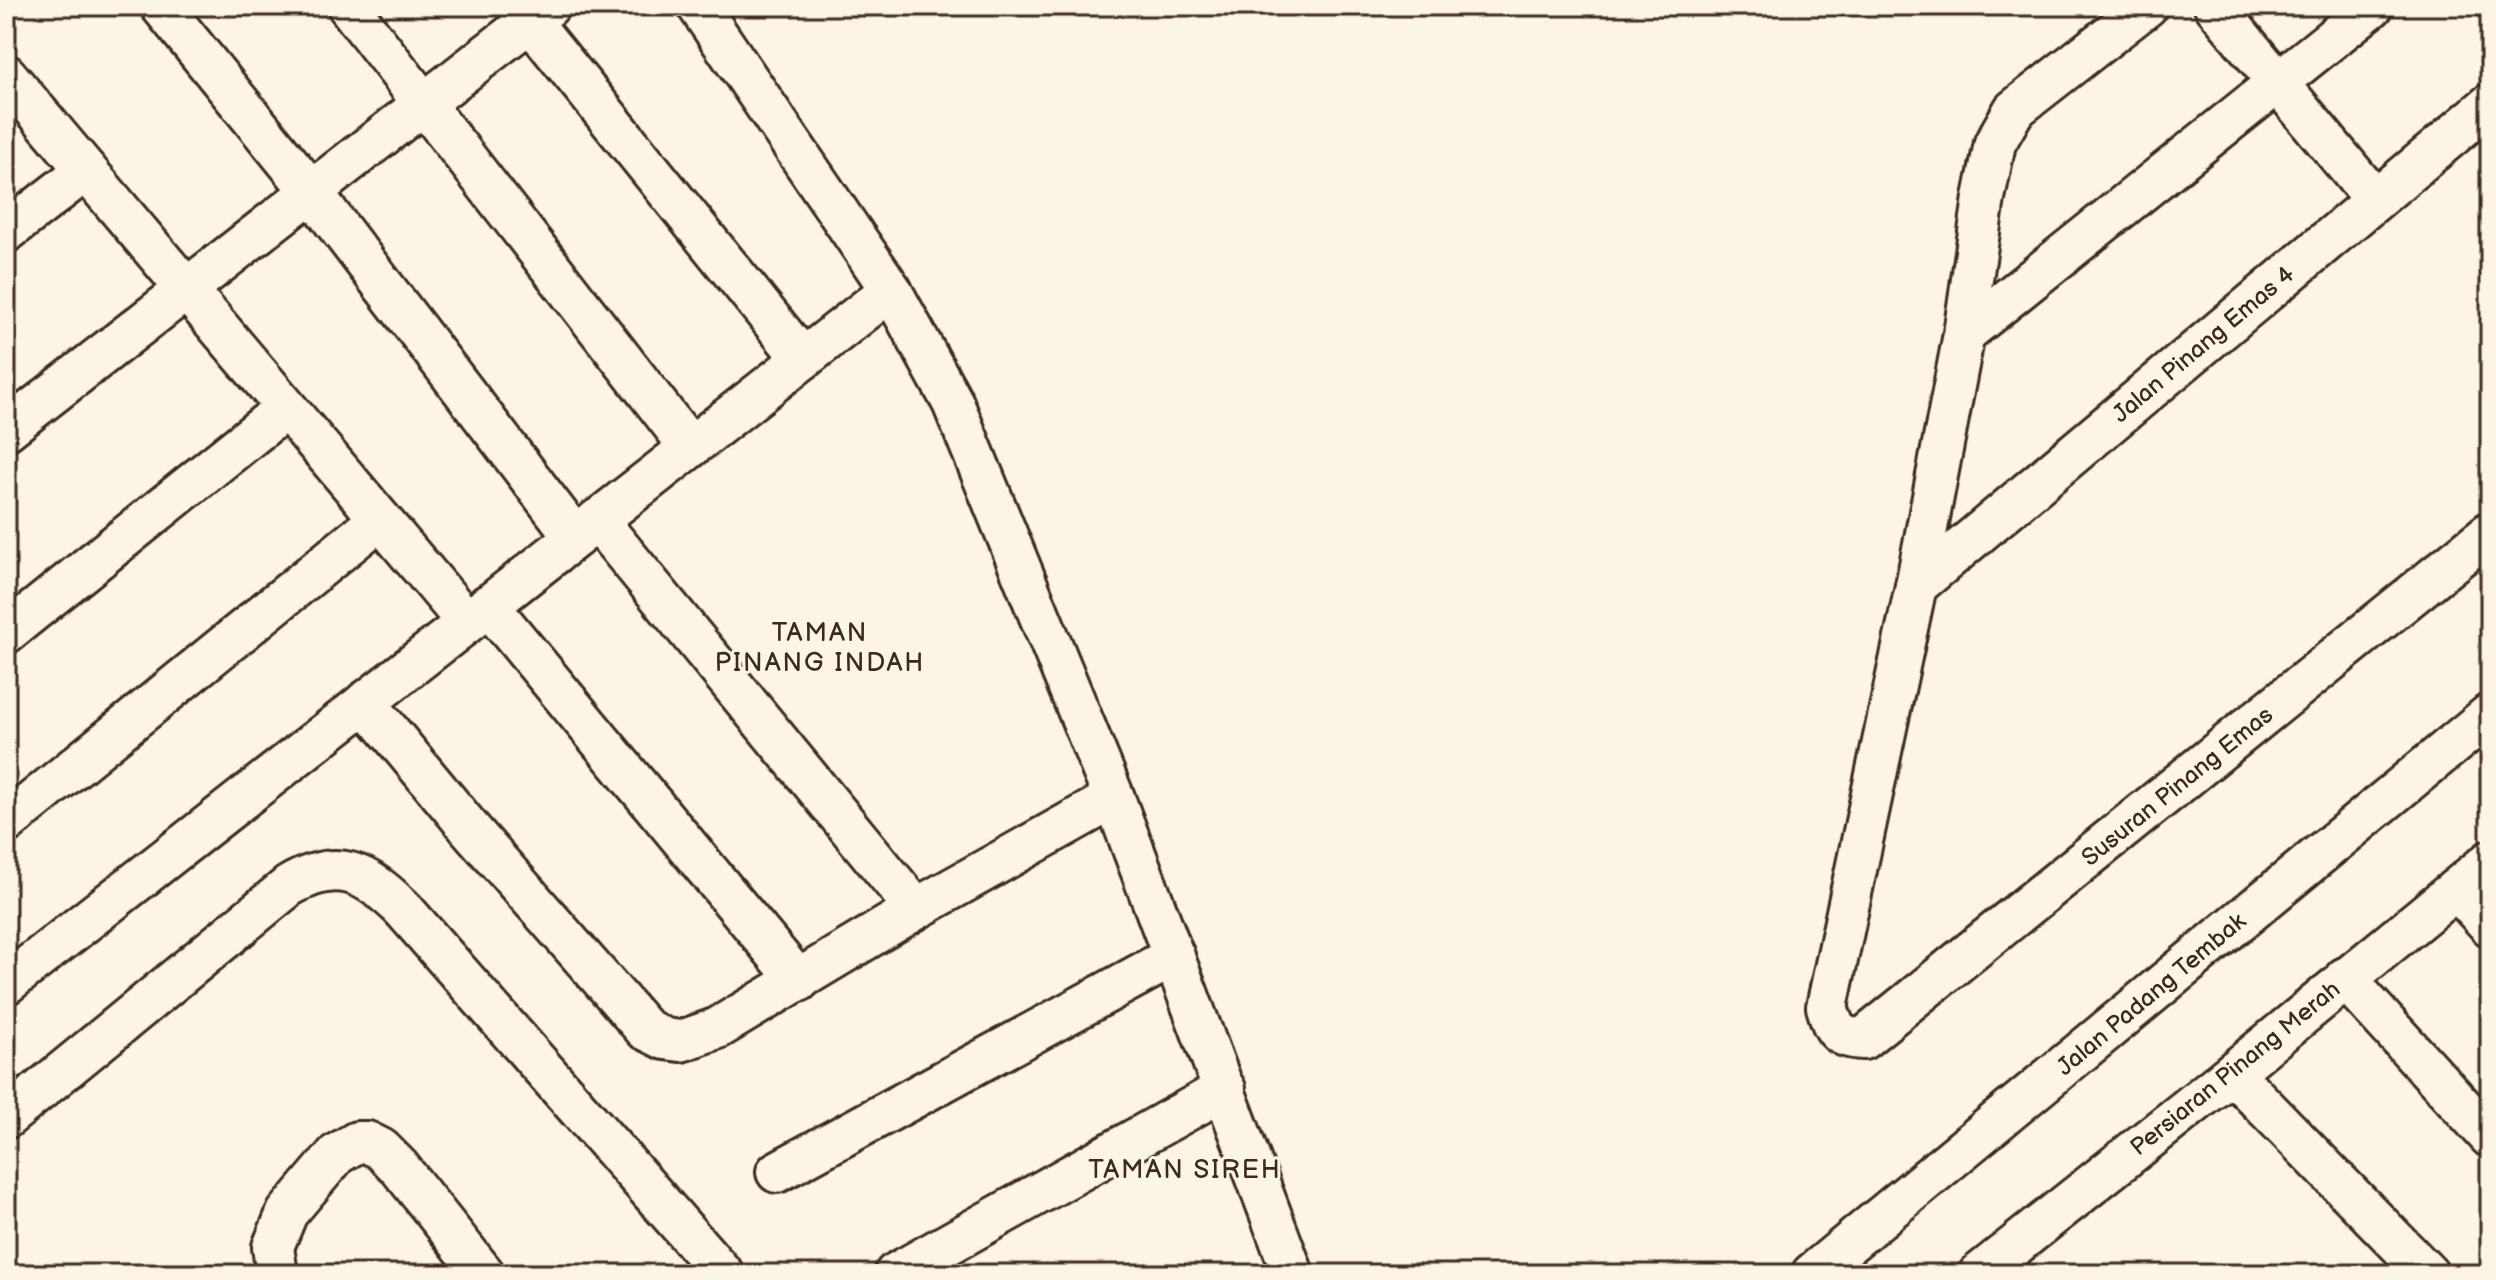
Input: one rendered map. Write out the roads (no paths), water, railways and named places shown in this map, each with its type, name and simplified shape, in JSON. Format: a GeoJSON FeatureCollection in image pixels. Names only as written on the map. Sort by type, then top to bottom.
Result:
{"type":"FeatureCollection","features":[{"type":"Feature","properties":{"kind":"street"},"geometry":{"type":"LineString","coordinates":[[161,6],[586,528],[916,909]]}},
{"type":"Feature","properties":{"kind":"street"},"geometry":{"type":"LineString","coordinates":[[348,6],[690,447]]}},
{"type":"Feature","properties":{"kind":"street"},"geometry":{"type":"LineString","coordinates":[[698,6],[891,290],[953,403],[1114,798],[1293,1274]]}},
{"type":"Feature","properties":{"kind":"street"},"geometry":{"type":"LineString","coordinates":[[1916,586],[1964,334],[1995,143],[2014,110],[2147,6]]}},
{"type":"Feature","properties":{"kind":"street"},"geometry":{"type":"LineString","coordinates":[[2215,6],[2375,200]]}},
{"type":"Feature","properties":{"kind":"street"},"geometry":{"type":"LineString","coordinates":[[1964,334],[2373,6]]}},
{"type":"Feature","properties":{"kind":"street"},"geometry":{"type":"LineString","coordinates":[[6,430],[425,103],[532,11],[803,359]]}},
{"type":"Feature","properties":{"kind":"street"},"geometry":{"type":"LineString","coordinates":[[6,75],[380,519],[478,614],[799,981]]}},
{"type":"Feature","properties":{"kind":"street","name":"Jalan Pinang Emas 4"},"geometry":{"type":"LineString","coordinates":[[1916,586],[2490,104]]}},
{"type":"Feature","properties":{"kind":"street"},"geometry":{"type":"LineString","coordinates":[[6,232],[86,170]]}},
{"type":"Feature","properties":{"kind":"street"},"geometry":{"type":"LineString","coordinates":[[6,984],[891,290]]}},
{"type":"Feature","properties":{"kind":"street"},"geometry":{"type":"LineString","coordinates":[[6,633],[286,408]]}},
{"type":"Feature","properties":{"kind":"street"},"geometry":{"type":"LineString","coordinates":[[6,823],[380,519]]}},
{"type":"Feature","properties":{"kind":"street","name":"Susuran Pinang Emas"},"geometry":{"type":"LineString","coordinates":[[1916,586],[1827,1007],[1834,1027],[1847,1038],[1863,1039],[2490,532]]}},
{"type":"Feature","properties":{"kind":"street"},"geometry":{"type":"LineString","coordinates":[[365,702],[470,829],[645,1029],[665,1039],[681,1041],[718,1028],[916,909],[1114,798]]}},
{"type":"Feature","properties":{"kind":"street","name":"Jalan Padang Tembak"},"geometry":{"type":"LineString","coordinates":[[1812,1274],[2490,714]]}},
{"type":"Feature","properties":{"kind":"street","name":"Persiaran Pinang Merah"},"geometry":{"type":"LineString","coordinates":[[1982,1273],[2490,861]]}},
{"type":"Feature","properties":{"kind":"street"},"geometry":{"type":"LineString","coordinates":[[6,1118],[289,886],[308,875],[336,870],[358,873],[379,885],[403,909],[723,1274]]}},
{"type":"Feature","properties":{"kind":"street"},"geometry":{"type":"LineString","coordinates":[[2456,889],[2490,926]]}},
{"type":"Feature","properties":{"kind":"street"},"geometry":{"type":"LineString","coordinates":[[777,1172],[1174,956]]}},
{"type":"Feature","properties":{"kind":"street"},"geometry":{"type":"LineString","coordinates":[[2345,978],[2490,1137]]}},
{"type":"Feature","properties":{"kind":"street"},"geometry":{"type":"LineString","coordinates":[[2232,1073],[2428,1274]]}},
{"type":"Feature","properties":{"kind":"street"},"geometry":{"type":"LineString","coordinates":[[895,1274],[1225,1089]]}},
{"type":"Feature","properties":{"kind":"street"},"geometry":{"type":"LineString","coordinates":[[277,1274],[273,1247],[287,1213],[337,1154],[357,1142],[367,1142],[381,1149],[399,1167],[484,1274]]}},
{"type":"Feature","properties":{"kind":"district","name":"TAMAN PINANG INDAH"},"geometry":{"type":"Point","coordinates":[820,647]}},
{"type":"Feature","properties":{"kind":"district","name":"TAMAN SIREH"},"geometry":{"type":"Point","coordinates":[1185,1169]}}]}
